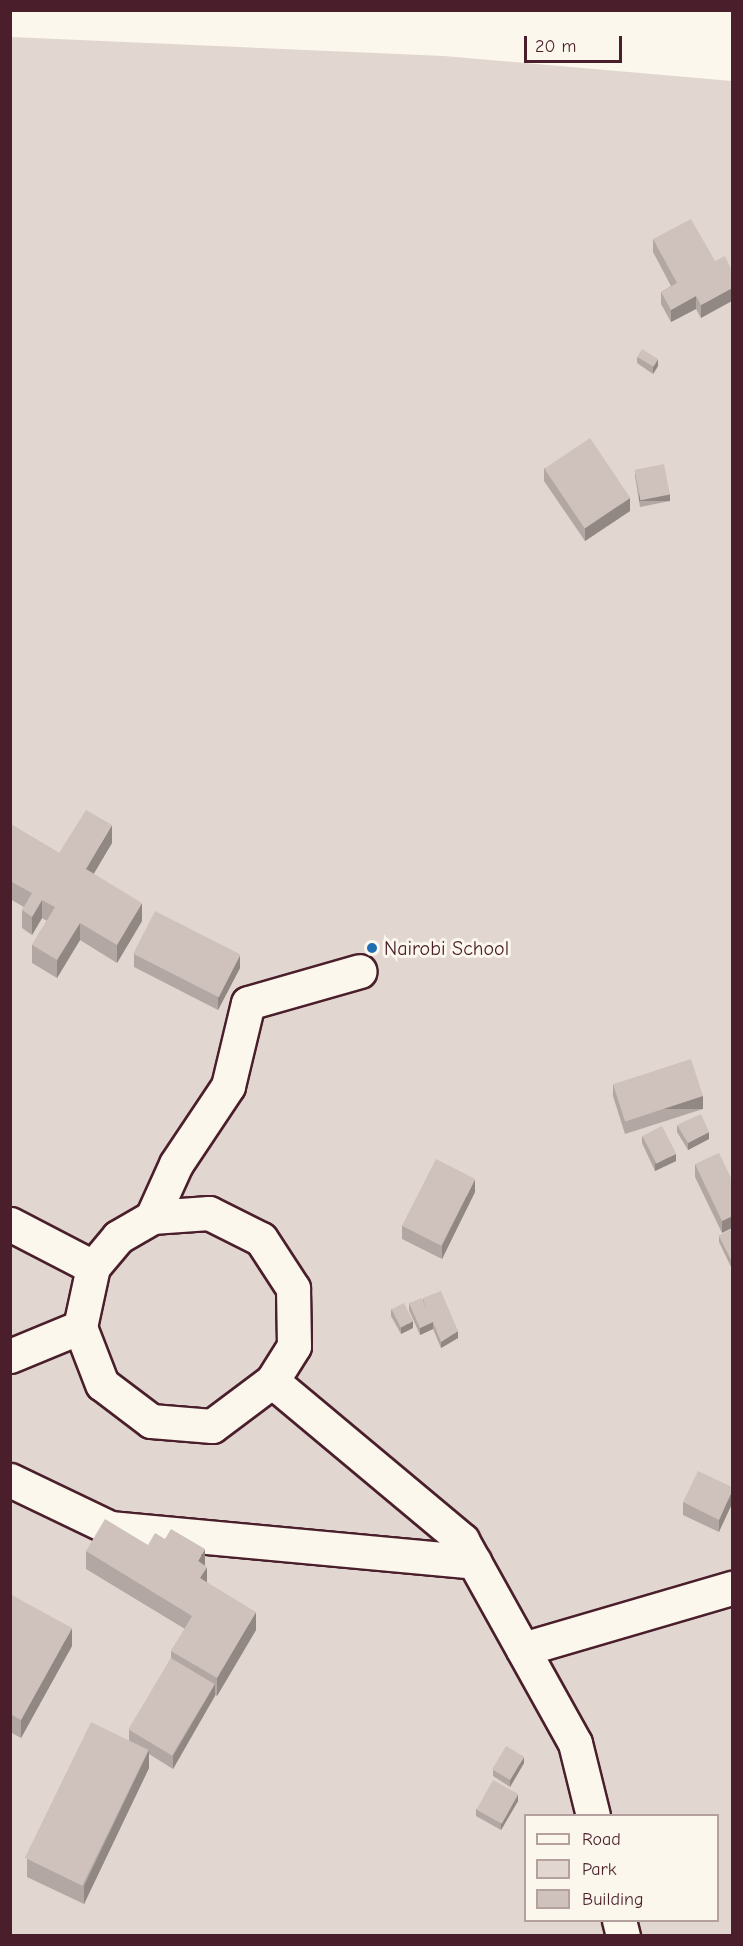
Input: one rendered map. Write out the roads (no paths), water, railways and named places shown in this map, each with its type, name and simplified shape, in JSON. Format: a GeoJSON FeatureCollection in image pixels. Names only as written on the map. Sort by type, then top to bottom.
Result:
{"type":"FeatureCollection","features":[{"type":"Feature","properties":{"kind":"lane"},"geometry":{"type":"LineString","coordinates":[[152,1217],[176,1164],[228,1086],[249,1003],[360,971]]}},
{"type":"Feature","properties":{"kind":"lane"},"geometry":{"type":"LineString","coordinates":[[209,1213],[261,1239],[293,1288],[294,1346],[272,1381],[212,1426],[151,1421],[102,1384],[80,1327],[93,1267],[117,1236],[152,1217],[209,1213]]}},
{"type":"Feature","properties":{"kind":"lane"},"geometry":{"type":"LineString","coordinates":[[10,1224],[93,1267]]}},
{"type":"Feature","properties":{"kind":"lane"},"geometry":{"type":"LineString","coordinates":[[10,1356],[80,1327]]}},
{"type":"Feature","properties":{"kind":"lane"},"geometry":{"type":"LineString","coordinates":[[272,1381],[462,1540],[575,1743],[593,1814]]}},
{"type":"Feature","properties":{"kind":"lane"},"geometry":{"type":"LineString","coordinates":[[10,1480],[110,1527],[474,1563]]}},
{"type":"Feature","properties":{"kind":"lane"},"geometry":{"type":"LineString","coordinates":[[523,1649],[732,1588]]}},
{"type":"Feature","properties":{"kind":"place","name":"Nairobi School"},"geometry":{"type":"Point","coordinates":[372,948]}}]}
